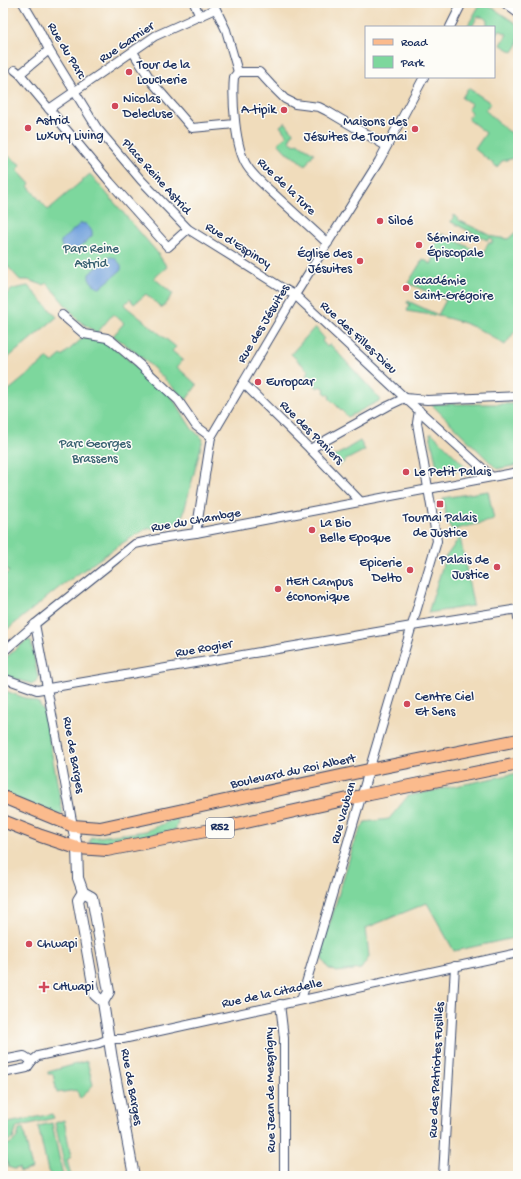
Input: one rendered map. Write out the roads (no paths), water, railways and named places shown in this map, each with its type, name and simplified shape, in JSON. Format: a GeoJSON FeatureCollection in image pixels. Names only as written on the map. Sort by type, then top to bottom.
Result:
{"type":"FeatureCollection","features":[{"type":"Feature","properties":{"kind":"main road","name":"Boulevard du Roi Albert"},"geometry":{"type":"LineString","coordinates":[[73,826],[100,828],[369,770],[518,740]]}},
{"type":"Feature","properties":{"kind":"main road","name":"R52"},"geometry":{"type":"LineString","coordinates":[[3,821],[77,848],[107,850],[211,830],[361,796],[518,764]]}},
{"type":"Feature","properties":{"kind":"main road","name":"R52"},"geometry":{"type":"LineString","coordinates":[[3,797],[73,826]]}},
{"type":"Feature","properties":{"kind":"street","name":"Rue du Parc"},"geometry":{"type":"LineString","coordinates":[[23,3],[49,50],[75,91]]}},
{"type":"Feature","properties":{"kind":"street"},"geometry":{"type":"LineString","coordinates":[[194,3],[200,17]]}},
{"type":"Feature","properties":{"kind":"street"},"geometry":{"type":"LineString","coordinates":[[450,26],[462,3]]}},
{"type":"Feature","properties":{"kind":"street"},"geometry":{"type":"LineString","coordinates":[[506,3],[518,12]]}},
{"type":"Feature","properties":{"kind":"street"},"geometry":{"type":"LineString","coordinates":[[214,6],[226,30],[238,72],[259,72],[285,99],[290,102],[319,107],[386,146]]}},
{"type":"Feature","properties":{"kind":"street","name":"Rue Garnier"},"geometry":{"type":"LineString","coordinates":[[75,91],[155,36],[200,17],[214,6]]}},
{"type":"Feature","properties":{"kind":"street","name":"Place Reine Astrid"},"geometry":{"type":"LineString","coordinates":[[49,50],[18,72],[110,182],[168,247],[188,230],[141,180],[97,128],[75,91]]}},
{"type":"Feature","properties":{"kind":"street"},"geometry":{"type":"LineString","coordinates":[[133,52],[152,82],[192,128],[235,124]]}},
{"type":"Feature","properties":{"kind":"street","name":"Rue de la Ture"},"geometry":{"type":"LineString","coordinates":[[238,72],[234,77],[233,89],[235,124],[240,148],[247,166],[259,180],[328,242]]}},
{"type":"Feature","properties":{"kind":"street","name":"Rue des Jésuites"},"geometry":{"type":"LineString","coordinates":[[196,533],[211,437],[295,295],[379,160],[423,78]]}},
{"type":"Feature","properties":{"kind":"street"},"geometry":{"type":"LineString","coordinates":[[49,109],[75,91]]}},
{"type":"Feature","properties":{"kind":"street","name":"Rue d'Espinoy"},"geometry":{"type":"LineString","coordinates":[[188,230],[295,295]]}},
{"type":"Feature","properties":{"kind":"street","name":"Rue des Filles-Dieu"},"geometry":{"type":"LineString","coordinates":[[295,295],[492,477]]}},
{"type":"Feature","properties":{"kind":"street"},"geometry":{"type":"LineString","coordinates":[[62,315],[84,334],[107,338],[112,341],[178,400],[196,426],[211,437]]}},
{"type":"Feature","properties":{"kind":"street","name":"Rue des Paniers"},"geometry":{"type":"LineString","coordinates":[[243,383],[310,448],[361,502]]}},
{"type":"Feature","properties":{"kind":"street"},"geometry":{"type":"LineString","coordinates":[[310,448],[405,398],[427,400],[518,396]]}},
{"type":"Feature","properties":{"kind":"street"},"geometry":{"type":"LineString","coordinates":[[419,410],[417,424],[428,489]]}},
{"type":"Feature","properties":{"kind":"street","name":"Rue du Chambge"},"geometry":{"type":"LineString","coordinates":[[3,652],[35,624],[135,544],[518,472]]}},
{"type":"Feature","properties":{"kind":"street","name":"Rue Vauban"},"geometry":{"type":"LineString","coordinates":[[301,1000],[437,541],[428,489]]}},
{"type":"Feature","properties":{"kind":"street","name":"Rue Rogier"},"geometry":{"type":"LineString","coordinates":[[3,678],[37,690],[412,626],[518,612]]}},
{"type":"Feature","properties":{"kind":"street","name":"Rue de Barges"},"geometry":{"type":"LineString","coordinates":[[35,624],[77,848],[78,878],[83,892],[92,897],[110,992],[103,1002],[105,1020],[134,1176]]}},
{"type":"Feature","properties":{"kind":"street","name":"Rue de Barges"},"geometry":{"type":"LineString","coordinates":[[83,892],[78,900],[95,995],[103,1002]]}},
{"type":"Feature","properties":{"kind":"street","name":"Rue de la Citadelle"},"geometry":{"type":"LineString","coordinates":[[3,1073],[27,1068],[32,1060],[38,1056],[109,1040],[123,1039],[518,953]]}},
{"type":"Feature","properties":{"kind":"street","name":"Rue des Patriotes Fusillés"},"geometry":{"type":"LineString","coordinates":[[443,1176],[455,966]]}},
{"type":"Feature","properties":{"kind":"street","name":"Rue Jean de Mesgrigny"},"geometry":{"type":"LineString","coordinates":[[280,1004],[284,1038],[284,1176]]}},
{"type":"Feature","properties":{"kind":"street","name":"Rue de la Citadelle"},"geometry":{"type":"LineString","coordinates":[[3,1060],[24,1056],[32,1060]]}},
{"type":"Feature","properties":{"kind":"water"},"geometry":{"type":"Polygon","coordinates":[[[81,223],[86,224],[92,231],[92,236],[72,254],[68,253],[62,248],[61,241],[81,223]]]}},
{"type":"Feature","properties":{"kind":"water"},"geometry":{"type":"Polygon","coordinates":[[[110,257],[115,258],[121,265],[121,270],[100,288],[96,287],[89,279],[89,274],[110,257]]]}},
{"type":"Feature","properties":{"kind":"place","name":"Tour de la Loucherie"},"geometry":{"type":"Point","coordinates":[129,72]}},
{"type":"Feature","properties":{"kind":"place","name":"Nicolas Delecluse"},"geometry":{"type":"Point","coordinates":[115,106]}},
{"type":"Feature","properties":{"kind":"place","name":"A-tipik"},"geometry":{"type":"Point","coordinates":[284,110]}},
{"type":"Feature","properties":{"kind":"place","name":"Astrid Luxury Living"},"geometry":{"type":"Point","coordinates":[28,128]}},
{"type":"Feature","properties":{"kind":"place","name":"Maisons des Jésuites de Tournai"},"geometry":{"type":"Point","coordinates":[415,129]}},
{"type":"Feature","properties":{"kind":"place","name":"Siloé"},"geometry":{"type":"Point","coordinates":[380,221]}},
{"type":"Feature","properties":{"kind":"place","name":"Séminaire Épiscopale"},"geometry":{"type":"Point","coordinates":[419,245]}},
{"type":"Feature","properties":{"kind":"place","name":"Église des Jésuites"},"geometry":{"type":"Point","coordinates":[360,261]}},
{"type":"Feature","properties":{"kind":"place","name":"académie Saint-Grégoire"},"geometry":{"type":"Point","coordinates":[406,288]}},
{"type":"Feature","properties":{"kind":"place","name":"Europcar"},"geometry":{"type":"Point","coordinates":[258,382]}},
{"type":"Feature","properties":{"kind":"place","name":"Le Petit Palais"},"geometry":{"type":"Point","coordinates":[406,472]}},
{"type":"Feature","properties":{"kind":"place","name":"Tournai Palais de Justice"},"geometry":{"type":"Point","coordinates":[440,504]}},
{"type":"Feature","properties":{"kind":"place","name":"La Bio Belle Epoque"},"geometry":{"type":"Point","coordinates":[312,530]}},
{"type":"Feature","properties":{"kind":"place","name":"Palais de Justice"},"geometry":{"type":"Point","coordinates":[497,567]}},
{"type":"Feature","properties":{"kind":"place","name":"Epicerie Delto"},"geometry":{"type":"Point","coordinates":[410,570]}},
{"type":"Feature","properties":{"kind":"place","name":"HEH Campus économique"},"geometry":{"type":"Point","coordinates":[278,589]}},
{"type":"Feature","properties":{"kind":"place","name":"Centre Ciel Et Sens"},"geometry":{"type":"Point","coordinates":[407,704]}},
{"type":"Feature","properties":{"kind":"place","name":"Chwapi"},"geometry":{"type":"Point","coordinates":[29,944]}},
{"type":"Feature","properties":{"kind":"place","name":"CHwapi"},"geometry":{"type":"Point","coordinates":[44,987]}},
{"type":"Feature","properties":{"kind":"park label","name":"Parc Reine Astrid"},"geometry":{"type":"Point","coordinates":[91,256]}},
{"type":"Feature","properties":{"kind":"park label","name":"Parc Georges Brassens"},"geometry":{"type":"Point","coordinates":[95,452]}}]}
